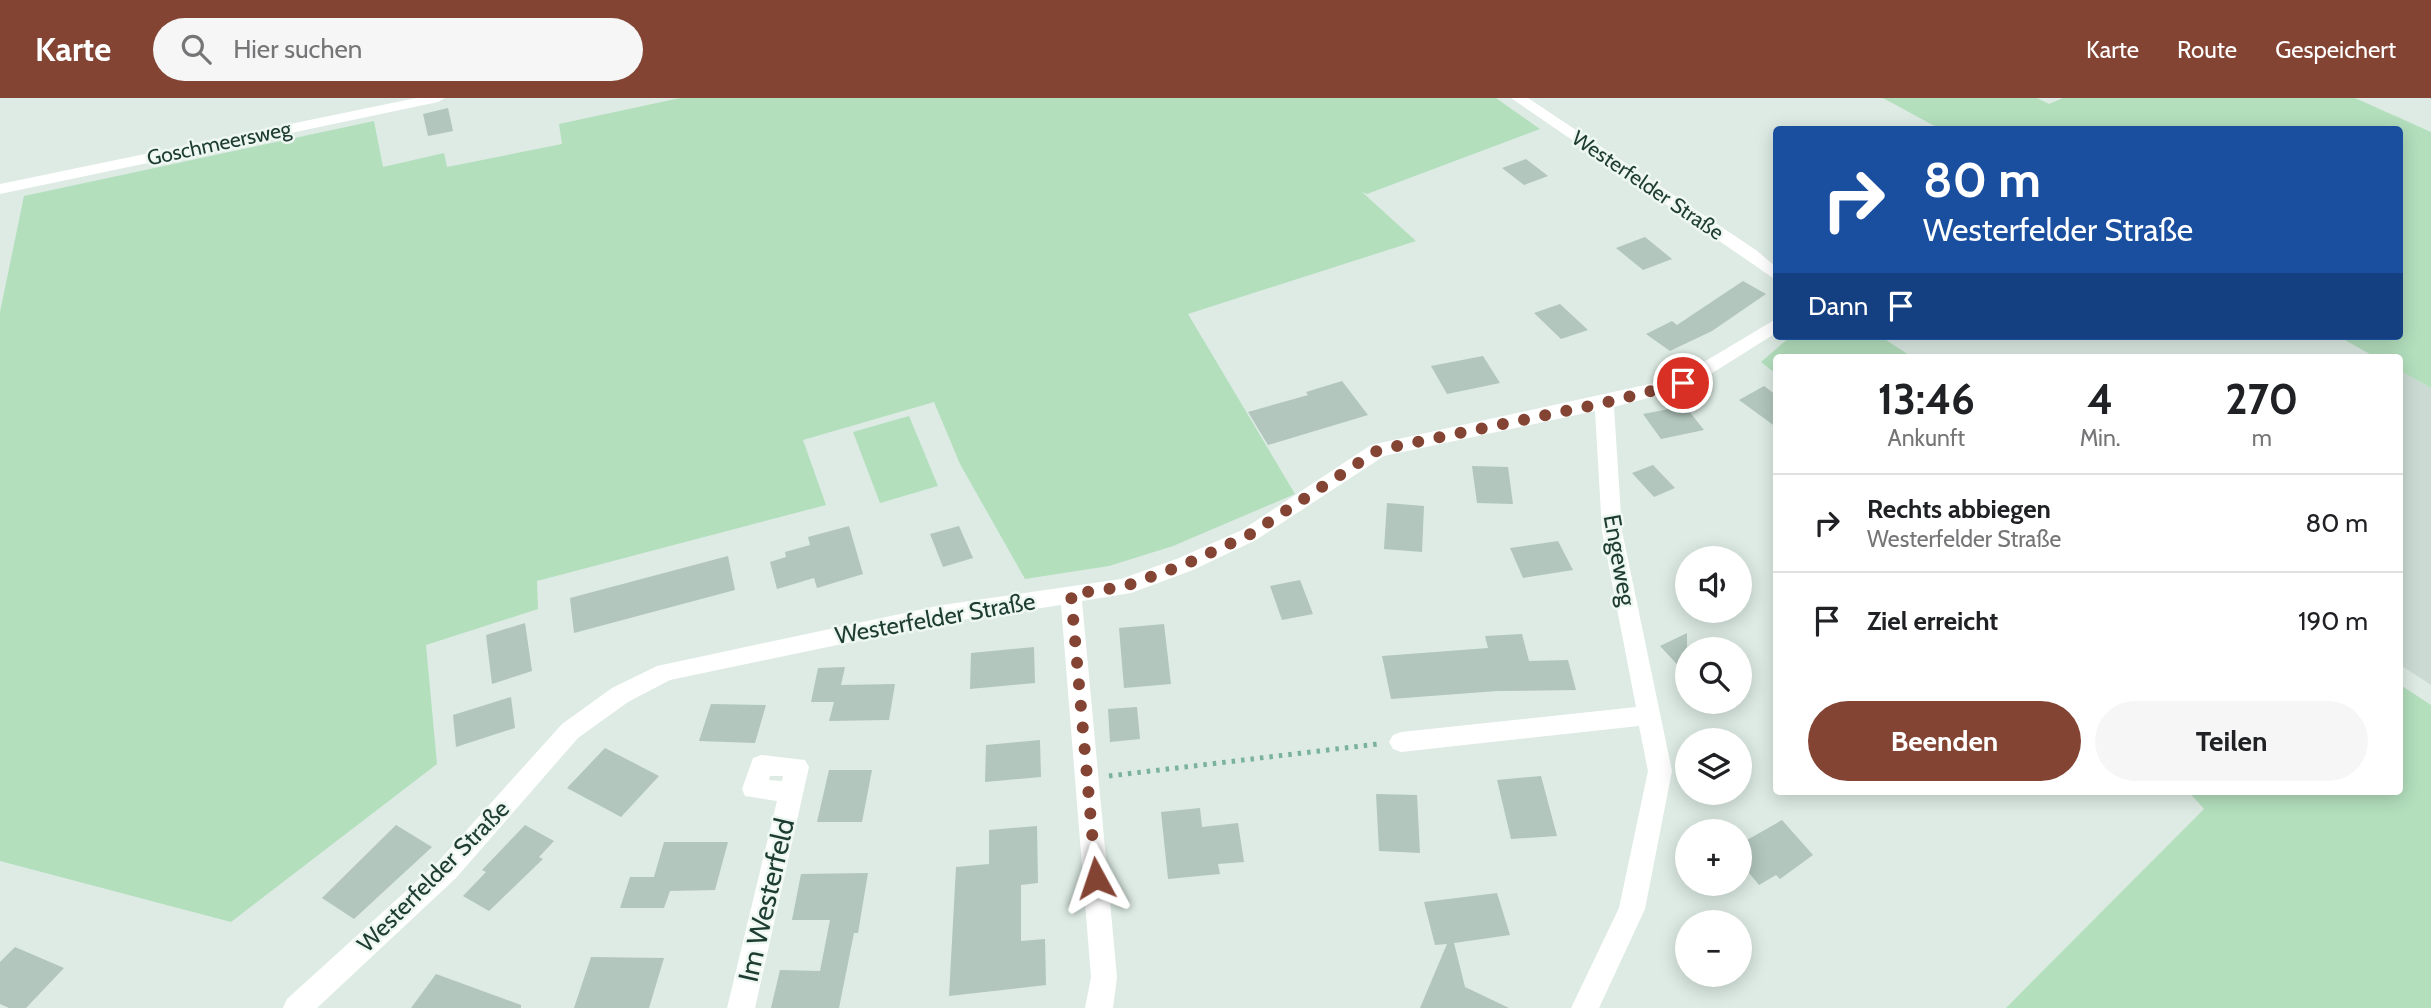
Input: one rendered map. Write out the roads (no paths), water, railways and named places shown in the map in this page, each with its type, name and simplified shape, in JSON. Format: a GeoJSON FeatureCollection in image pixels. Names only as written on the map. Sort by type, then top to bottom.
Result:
{"type":"FeatureCollection","features":[{"type":"Feature","properties":{"kind":"street","name":"Goschmeersweg"},"geometry":{"type":"LineString","coordinates":[[0,189],[438,98]]}},
{"type":"Feature","properties":{"kind":"street","name":"Westerfelder Straße"},"geometry":{"type":"LineString","coordinates":[[1518,98],[1750,254],[1773,273]]}},
{"type":"Feature","properties":{"kind":"street","name":"Westerfelder Straße"},"geometry":{"type":"LineString","coordinates":[[304,1007],[447,870],[570,731],[620,695],[665,672],[942,614],[1123,587],[1186,564],[1249,535],[1378,450],[1604,403],[1683,383],[1773,327]]}},
{"type":"Feature","properties":{"kind":"street","name":"Engeweg"},"geometry":{"type":"LineString","coordinates":[[1585,1008],[1632,909],[1660,771],[1612,531],[1604,403]]}},
{"type":"Feature","properties":{"kind":"street"},"geometry":{"type":"LineString","coordinates":[[1071,594],[1104,977],[1099,1008]]}},
{"type":"Feature","properties":{"kind":"street"},"geometry":{"type":"LineString","coordinates":[[1401,742],[1650,715]]}},
{"type":"Feature","properties":{"kind":"street","name":"Im Westerfeld"},"geometry":{"type":"LineString","coordinates":[[741,1008],[791,792]]}}]}
